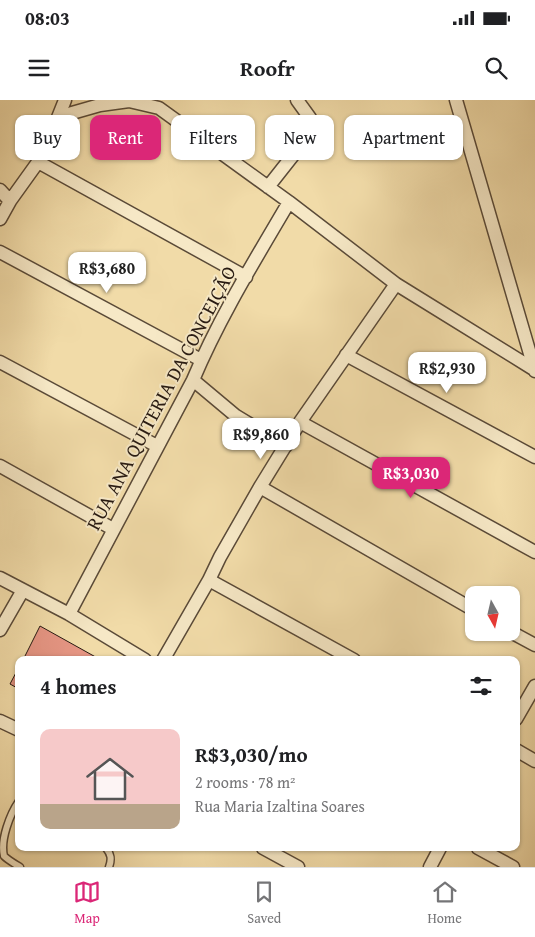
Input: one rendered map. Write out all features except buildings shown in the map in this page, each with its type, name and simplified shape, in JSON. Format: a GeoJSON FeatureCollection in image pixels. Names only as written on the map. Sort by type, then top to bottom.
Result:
{"type":"FeatureCollection","features":[{"type":"Feature","properties":{"kind":"street"},"geometry":{"type":"LineString","coordinates":[[59,115],[65,100]]}},
{"type":"Feature","properties":{"kind":"street"},"geometry":{"type":"LineString","coordinates":[[268,187],[309,134],[310,118],[297,100]]}},
{"type":"Feature","properties":{"kind":"street"},"geometry":{"type":"LineString","coordinates":[[456,100],[535,370]]}},
{"type":"Feature","properties":{"kind":"street"},"geometry":{"type":"LineString","coordinates":[[69,115],[100,105],[129,101],[159,108],[289,202],[396,284],[535,370]]}},
{"type":"Feature","properties":{"kind":"street"},"geometry":{"type":"LineString","coordinates":[[0,219],[10,201],[38,162],[246,277]]}},
{"type":"Feature","properties":{"kind":"street"},"geometry":{"type":"LineString","coordinates":[[0,190],[10,201]]}},
{"type":"Feature","properties":{"kind":"street","name":"RUA ANA QUITERIA DA CONCEIÇÃO"},"geometry":{"type":"LineString","coordinates":[[69,614],[193,380],[201,360],[289,202]]}},
{"type":"Feature","properties":{"kind":"street"},"geometry":{"type":"LineString","coordinates":[[0,252],[201,360]]}},
{"type":"Feature","properties":{"kind":"street"},"geometry":{"type":"LineString","coordinates":[[165,656],[260,487],[300,422],[396,284]]}},
{"type":"Feature","properties":{"kind":"street"},"geometry":{"type":"LineString","coordinates":[[346,355],[535,457]]}},
{"type":"Feature","properties":{"kind":"street"},"geometry":{"type":"LineString","coordinates":[[0,362],[157,446]]}},
{"type":"Feature","properties":{"kind":"street"},"geometry":{"type":"LineString","coordinates":[[193,380],[236,416],[286,446]]}},
{"type":"Feature","properties":{"kind":"street"},"geometry":{"type":"LineString","coordinates":[[300,422],[535,552]]}},
{"type":"Feature","properties":{"kind":"street"},"geometry":{"type":"LineString","coordinates":[[0,466],[113,529]]}},
{"type":"Feature","properties":{"kind":"street"},"geometry":{"type":"LineString","coordinates":[[260,487],[465,605]]}},
{"type":"Feature","properties":{"kind":"street"},"geometry":{"type":"LineString","coordinates":[[0,578],[69,614],[138,656]]}},
{"type":"Feature","properties":{"kind":"street"},"geometry":{"type":"LineString","coordinates":[[209,580],[347,656]]}},
{"type":"Feature","properties":{"kind":"street"},"geometry":{"type":"LineString","coordinates":[[0,630],[24,590]]}},
{"type":"Feature","properties":{"kind":"street"},"geometry":{"type":"LineString","coordinates":[[520,637],[535,645]]}},
{"type":"Feature","properties":{"kind":"street"},"geometry":{"type":"LineString","coordinates":[[520,712],[535,686]]}},
{"type":"Feature","properties":{"kind":"street"},"geometry":{"type":"LineString","coordinates":[[0,722],[15,728]]}},
{"type":"Feature","properties":{"kind":"street"},"geometry":{"type":"LineString","coordinates":[[520,752],[535,761]]}},
{"type":"Feature","properties":{"kind":"street"},"geometry":{"type":"LineString","coordinates":[[269,851],[298,867]]}},
{"type":"Feature","properties":{"kind":"street"},"geometry":{"type":"LineString","coordinates":[[430,867],[438,851]]}},
{"type":"Feature","properties":{"kind":"street"},"geometry":{"type":"LineString","coordinates":[[484,851],[513,867]]}},
{"type":"Feature","properties":{"kind":"lane"},"geometry":{"type":"LineString","coordinates":[[15,806],[1,836],[0,846],[4,856],[20,867]]}},
{"type":"Feature","properties":{"kind":"lane"},"geometry":{"type":"LineString","coordinates":[[108,851],[111,862],[109,867]]}}]}
